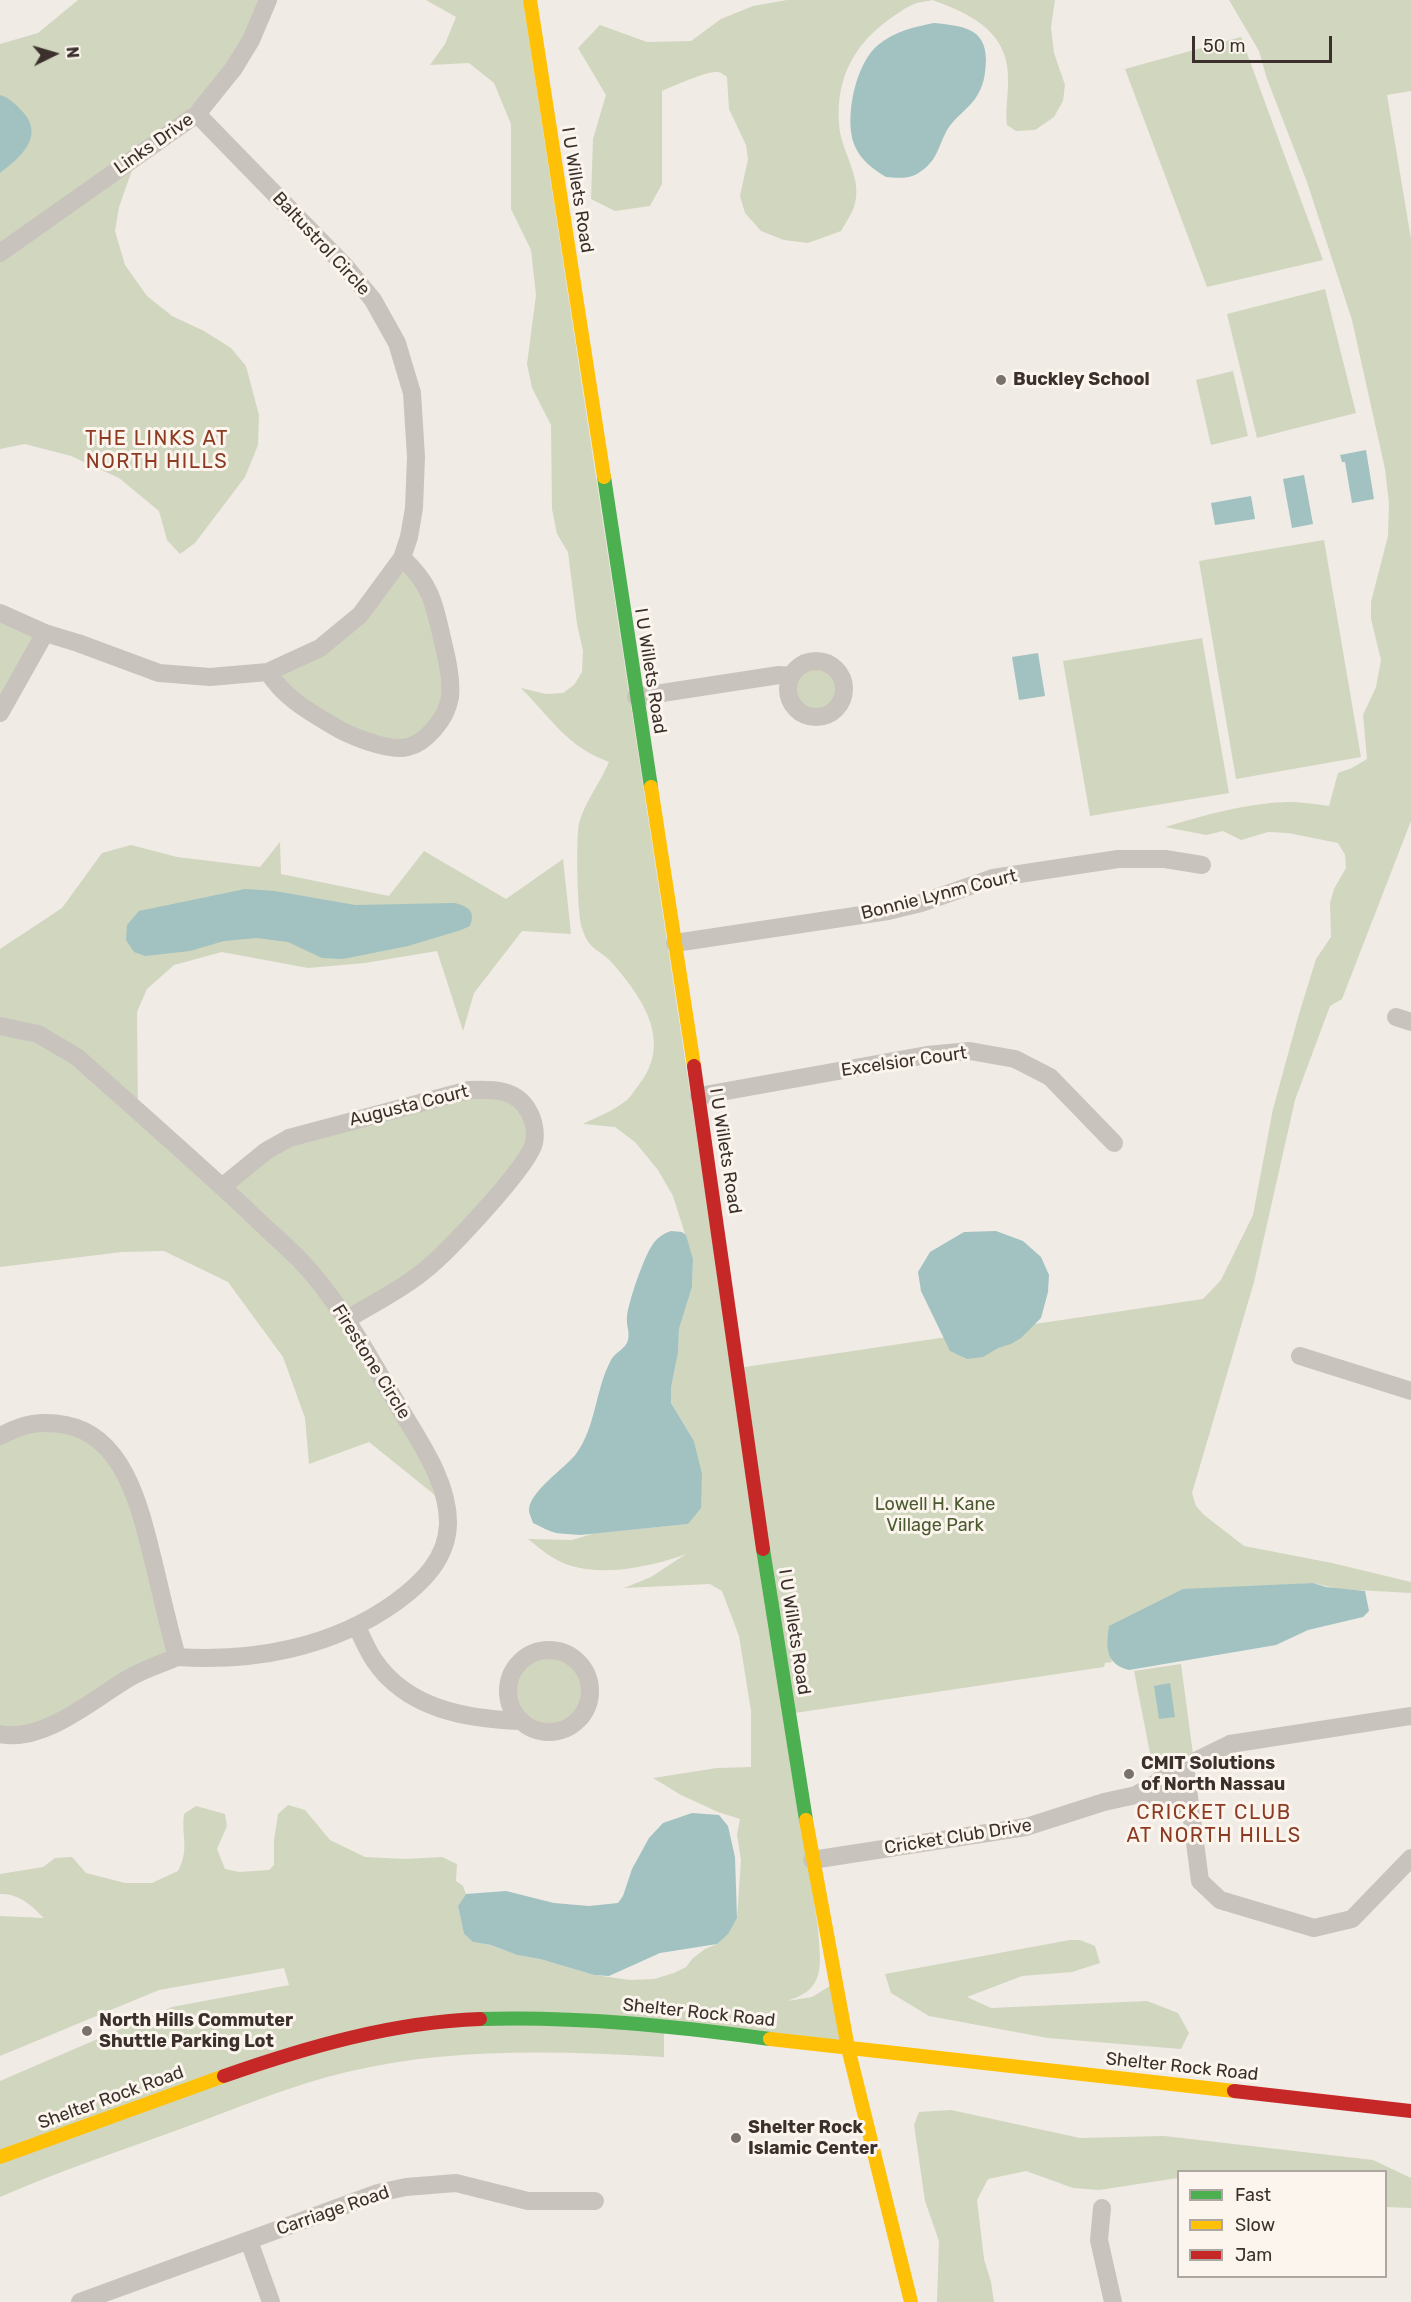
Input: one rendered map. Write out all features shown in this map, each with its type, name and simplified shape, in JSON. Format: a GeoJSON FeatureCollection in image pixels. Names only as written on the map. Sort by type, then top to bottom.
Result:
{"type":"FeatureCollection","features":[{"type":"Feature","properties":{"kind":"street","name":"Links Drive"},"geometry":{"type":"LineString","coordinates":[[0,253],[197,114],[234,68],[251,40],[268,0]]}},
{"type":"Feature","properties":{"kind":"street","name":"I U Willets Road"},"geometry":{"type":"LineString","coordinates":[[530,0],[699,1096],[763,1552],[812,1860],[848,2048],[910,2302]]}},
{"type":"Feature","properties":{"kind":"street","name":"Baltustrol Circle"},"geometry":{"type":"LineString","coordinates":[[0,613],[45,633],[159,673],[210,677],[268,672],[320,648],[360,615],[402,558],[409,537],[414,508],[416,458],[412,393],[397,343],[373,300],[345,266],[197,114]]}},
{"type":"Feature","properties":{"kind":"street"},"geometry":{"type":"LineString","coordinates":[[268,672],[277,687],[308,711],[341,731],[387,747],[408,747],[426,738],[442,720],[450,697],[449,680],[437,612],[426,584],[402,558]]}},
{"type":"Feature","properties":{"kind":"street"},"geometry":{"type":"LineString","coordinates":[[0,713],[45,633]]}},
{"type":"Feature","properties":{"kind":"street"},"geometry":{"type":"LineString","coordinates":[[636,697],[779,675],[790,676]]}},
{"type":"Feature","properties":{"kind":"street","name":"Bonnie Lynm Court"},"geometry":{"type":"LineString","coordinates":[[675,943],[888,911],[921,903],[993,878],[1119,859],[1165,859],[1202,865]]}},
{"type":"Feature","properties":{"kind":"street","name":"Firestone Circle"},"geometry":{"type":"LineString","coordinates":[[0,1026],[38,1034],[77,1058],[301,1261],[346,1320],[413,1431],[435,1473],[446,1504],[448,1524],[444,1546],[432,1571],[405,1596],[357,1627],[316,1642],[257,1656],[203,1659],[177,1657],[132,1676],[46,1728],[26,1734],[9,1736],[0,1734]]}},
{"type":"Feature","properties":{"kind":"street","name":"Excelsior Court"},"geometry":{"type":"LineString","coordinates":[[699,1096],[927,1055],[970,1051],[1015,1059],[1050,1077],[1114,1143]]}},
{"type":"Feature","properties":{"kind":"street","name":"Augusta Court"},"geometry":{"type":"LineString","coordinates":[[222,1187],[266,1151],[289,1138],[469,1090],[497,1089],[519,1099],[528,1109],[534,1122],[534,1143],[525,1162],[452,1244],[423,1272],[346,1320]]}},
{"type":"Feature","properties":{"kind":"street"},"geometry":{"type":"LineString","coordinates":[[1300,1356],[1411,1391]]}},
{"type":"Feature","properties":{"kind":"street"},"geometry":{"type":"LineString","coordinates":[[0,1436],[32,1422],[50,1422],[86,1431],[106,1446],[130,1482],[142,1515],[177,1657]]}},
{"type":"Feature","properties":{"kind":"street"},"geometry":{"type":"LineString","coordinates":[[357,1627],[373,1660],[393,1682],[412,1697],[439,1709],[464,1716],[521,1721],[531,1728],[554,1732],[577,1721],[585,1711],[590,1699],[590,1685],[579,1662],[568,1654],[556,1650],[543,1650],[530,1654],[519,1663],[511,1674],[508,1688],[509,1701],[521,1721]]}},
{"type":"Feature","properties":{"kind":"street","name":"Cricket Club Drive"},"geometry":{"type":"LineString","coordinates":[[812,1860],[1005,1832],[1042,1823],[1104,1802],[1136,1795],[1185,1766],[1230,1744],[1411,1716]]}},
{"type":"Feature","properties":{"kind":"street"},"geometry":{"type":"LineString","coordinates":[[1185,1766],[1200,1881],[1220,1900],[1270,1917],[1314,1928],[1352,1919],[1411,1858]]}},
{"type":"Feature","properties":{"kind":"street","name":"Cricket Club Drive"},"geometry":{"type":"LineString","coordinates":[[1136,1795],[1175,1801],[1190,1812]]}},
{"type":"Feature","properties":{"kind":"street","name":"Shelter Rock Road"},"geometry":{"type":"LineString","coordinates":[[0,2157],[267,2060],[325,2043],[424,2024],[478,2020],[567,2019],[664,2025],[848,2048],[1411,2111]]}},
{"type":"Feature","properties":{"kind":"street","name":"Carriage Road"},"geometry":{"type":"LineString","coordinates":[[80,2302],[378,2193],[437,2183],[468,2185],[528,2201],[595,2200]]}},
{"type":"Feature","properties":{"kind":"street"},"geometry":{"type":"LineString","coordinates":[[1101,2208],[1099,2240],[1113,2302]]}},
{"type":"Feature","properties":{"kind":"street"},"geometry":{"type":"LineString","coordinates":[[249,2241],[271,2302]]}},
{"type":"Feature","properties":{"kind":"green space"},"geometry":{"type":"Polygon","coordinates":[[[78,0],[268,0],[234,68],[137,156],[119,207],[115,231],[125,265],[147,296],[172,316],[204,331],[231,348],[246,366],[259,415],[258,445],[245,477],[195,543],[180,554],[167,540],[159,511],[119,478],[71,456],[25,444],[0,449],[0,44],[38,33],[78,0]]]}},
{"type":"Feature","properties":{"kind":"green space"},"geometry":{"type":"Polygon","coordinates":[[[426,0],[523,0],[818,1928],[819,1973],[809,1989],[800,1996],[787,2001],[812,1997],[830,1986],[848,2048],[664,2026],[664,2057],[585,2053],[505,2053],[425,2058],[386,2064],[326,2077],[285,2090],[0,2197],[0,2081],[172,2007],[289,1985],[284,1968],[159,1990],[0,2056],[0,1916],[44,1918],[19,1898],[0,1894],[0,1874],[43,1867],[55,1858],[72,1857],[86,1873],[125,1883],[152,1883],[178,1871],[184,1855],[184,1814],[196,1806],[225,1814],[227,1826],[217,1849],[225,1869],[239,1872],[269,1870],[274,1865],[274,1840],[278,1814],[288,1805],[305,1810],[330,1840],[365,1857],[405,1859],[442,1857],[457,1864],[456,1881],[463,1886],[466,1894],[458,1906],[464,1934],[473,1942],[491,1945],[517,1955],[540,1959],[594,1975],[630,1980],[654,1979],[674,1973],[686,1967],[705,1949],[717,1944],[737,1918],[741,1860],[737,1835],[740,1819],[718,1812],[681,1795],[653,1778],[717,1768],[751,1767],[751,1711],[739,1636],[722,1591],[710,1584],[624,1588],[651,1577],[686,1554],[641,1567],[593,1570],[563,1563],[528,1539],[572,1540],[595,1533],[688,1524],[702,1473],[694,1441],[671,1403],[671,1388],[678,1353],[679,1329],[692,1287],[693,1259],[673,1196],[658,1170],[635,1142],[615,1127],[583,1124],[617,1107],[630,1097],[648,1070],[653,1054],[654,1038],[644,1007],[614,965],[588,942],[580,920],[579,823],[609,762],[570,740],[521,688],[546,694],[563,693],[574,685],[582,672],[583,651],[577,624],[568,552],[557,534],[552,509],[551,425],[532,388],[527,364],[536,295],[531,250],[511,209],[511,124],[494,83],[469,63],[430,65],[445,44],[456,17],[426,0]]]}},
{"type":"Feature","properties":{"kind":"green space"},"geometry":{"type":"Polygon","coordinates":[[[787,0],[932,0],[907,7],[878,28],[857,51],[844,77],[839,107],[840,134],[854,175],[856,196],[853,210],[841,231],[808,243],[784,240],[761,231],[745,213],[740,196],[748,159],[746,145],[729,109],[727,77],[719,72],[682,82],[662,91],[662,184],[650,206],[615,211],[591,199],[593,139],[606,95],[578,48],[600,25],[647,42],[691,41],[721,19],[753,6],[787,0]]]}},
{"type":"Feature","properties":{"kind":"green space"},"geometry":{"type":"Polygon","coordinates":[[[932,0],[1055,0],[1051,27],[1054,53],[1065,85],[1063,101],[1054,117],[1035,130],[1016,131],[1007,125],[1007,66],[996,38],[974,19],[932,0]]]}},
{"type":"Feature","properties":{"kind":"green space","name":"Lowell H. Kane Village Park"},"geometry":{"type":"Polygon","coordinates":[[[1229,0],[1411,0],[1411,91],[1387,95],[1411,239],[1411,821],[1342,999],[1330,1006],[1295,1100],[1254,1282],[1192,1493],[1196,1506],[1204,1515],[1244,1546],[1332,1563],[1411,1582],[1411,1593],[1339,1589],[1313,1583],[1284,1585],[1109,1651],[1112,1662],[1105,1663],[1104,1667],[788,1714],[738,1368],[1203,1299],[1221,1280],[1253,1215],[1273,1109],[1299,1014],[1316,959],[1331,937],[1330,903],[1334,889],[1346,868],[1345,855],[1338,843],[1288,833],[1268,832],[1241,840],[1223,831],[1206,835],[1165,827],[1241,807],[1272,803],[1293,802],[1329,806],[1338,773],[1367,759],[1363,715],[1376,687],[1381,660],[1371,619],[1371,602],[1388,536],[1389,503],[1385,469],[1352,320],[1307,182],[1267,79],[1259,51],[1229,0]]]}},
{"type":"Feature","properties":{"kind":"green space"},"geometry":{"type":"Polygon","coordinates":[[[1241,37],[1323,260],[1207,287],[1125,69],[1241,37]]]}},
{"type":"Feature","properties":{"kind":"green space"},"geometry":{"type":"Polygon","coordinates":[[[1325,289],[1356,413],[1257,438],[1227,314],[1325,289]]]}},
{"type":"Feature","properties":{"kind":"green space"},"geometry":{"type":"Polygon","coordinates":[[[1233,371],[1248,436],[1211,445],[1196,380],[1233,371]]]}},
{"type":"Feature","properties":{"kind":"green space"},"geometry":{"type":"Polygon","coordinates":[[[1324,540],[1361,757],[1236,779],[1199,561],[1324,540]]]}},
{"type":"Feature","properties":{"kind":"green space"},"geometry":{"type":"Polygon","coordinates":[[[402,558],[417,572],[450,697],[408,747],[341,731],[268,672],[320,648],[402,558]]]}},
{"type":"Feature","properties":{"kind":"green space"},"geometry":{"type":"Polygon","coordinates":[[[0,613],[45,633],[0,713],[0,613]]]}},
{"type":"Feature","properties":{"kind":"green space"},"geometry":{"type":"Polygon","coordinates":[[[1202,638],[1229,793],[1090,816],[1063,661],[1202,638]]]}},
{"type":"Feature","properties":{"kind":"green space"},"geometry":{"type":"Polygon","coordinates":[[[816,661],[827,663],[836,669],[842,678],[844,689],[842,700],[836,709],[827,715],[816,717],[805,715],[796,709],[790,700],[788,689],[790,678],[796,669],[805,663],[816,661]]]}},
{"type":"Feature","properties":{"kind":"green space"},"geometry":{"type":"Polygon","coordinates":[[[280,842],[281,874],[389,896],[424,851],[506,899],[563,859],[571,934],[522,931],[474,993],[463,1031],[437,951],[365,963],[308,968],[222,952],[174,965],[147,989],[137,1012],[138,1111],[222,1187],[266,1151],[469,1090],[519,1099],[534,1143],[445,1252],[347,1320],[446,1504],[369,1442],[309,1464],[305,1418],[283,1357],[228,1282],[164,1251],[122,1252],[0,1267],[0,949],[62,908],[102,853],[131,845],[177,857],[260,867],[280,842]]]}},
{"type":"Feature","properties":{"kind":"green space"},"geometry":{"type":"Polygon","coordinates":[[[72,1426],[130,1482],[177,1657],[61,1720],[0,1734],[0,1436],[72,1426]]]}},
{"type":"Feature","properties":{"kind":"green space"},"geometry":{"type":"Polygon","coordinates":[[[549,1650],[565,1653],[578,1662],[587,1675],[590,1691],[587,1707],[578,1720],[565,1729],[549,1732],[533,1729],[520,1720],[511,1707],[508,1691],[511,1675],[520,1662],[533,1653],[549,1650]]]}},
{"type":"Feature","properties":{"kind":"green space"},"geometry":{"type":"Polygon","coordinates":[[[1181,1664],[1194,1762],[1156,1784],[1134,1671],[1181,1664]]]}},
{"type":"Feature","properties":{"kind":"green space"},"geometry":{"type":"Polygon","coordinates":[[[1080,1940],[1095,1946],[1100,1963],[1072,1972],[1022,1976],[967,1997],[991,2008],[1147,2001],[1178,2013],[1189,2033],[1181,2049],[1048,2038],[929,2016],[891,1993],[885,1974],[1080,1940]]]}},
{"type":"Feature","properties":{"kind":"green space"},"geometry":{"type":"Polygon","coordinates":[[[951,2110],[1080,2138],[1164,2136],[1373,2160],[1411,2178],[1411,2208],[1387,2207],[1387,2170],[1177,2170],[1177,2178],[1099,2190],[1073,2188],[1026,2171],[988,2179],[977,2200],[984,2259],[994,2302],[937,2302],[939,2241],[925,2201],[914,2125],[919,2112],[951,2110]]]}},
{"type":"Feature","properties":{"kind":"water"},"geometry":{"type":"Polygon","coordinates":[[[934,23],[954,25],[970,30],[982,41],[986,60],[982,85],[975,99],[950,126],[936,154],[924,169],[910,177],[886,177],[863,159],[854,144],[850,120],[858,77],[870,53],[884,40],[905,30],[934,23]]]}},
{"type":"Feature","properties":{"kind":"water"},"geometry":{"type":"Polygon","coordinates":[[[0,95],[10,100],[23,112],[32,130],[31,138],[22,153],[0,173],[0,95]]]}},
{"type":"Feature","properties":{"kind":"water"},"geometry":{"type":"Polygon","coordinates":[[[1366,450],[1374,499],[1352,503],[1345,462],[1342,462],[1340,455],[1366,450]]]}},
{"type":"Feature","properties":{"kind":"water"},"geometry":{"type":"Polygon","coordinates":[[[1304,475],[1313,524],[1292,528],[1283,479],[1304,475]]]}},
{"type":"Feature","properties":{"kind":"water"},"geometry":{"type":"Polygon","coordinates":[[[1251,496],[1255,519],[1215,525],[1211,503],[1251,496]]]}},
{"type":"Feature","properties":{"kind":"water"},"geometry":{"type":"Polygon","coordinates":[[[1038,653],[1045,696],[1019,700],[1012,657],[1038,653]]]}},
{"type":"Feature","properties":{"kind":"water"},"geometry":{"type":"Polygon","coordinates":[[[245,889],[275,891],[355,905],[454,903],[470,910],[472,921],[470,926],[461,930],[408,946],[343,959],[322,958],[288,942],[257,938],[224,941],[190,951],[145,956],[134,952],[126,940],[127,925],[139,911],[245,889]]]}},
{"type":"Feature","properties":{"kind":"water"},"geometry":{"type":"Polygon","coordinates":[[[671,1231],[682,1232],[686,1235],[693,1259],[692,1287],[679,1329],[671,1403],[694,1441],[702,1473],[701,1508],[688,1524],[580,1535],[550,1531],[533,1523],[529,1512],[531,1503],[541,1488],[571,1460],[583,1443],[606,1372],[613,1357],[628,1340],[628,1310],[645,1258],[657,1240],[663,1234],[671,1231]]]}},
{"type":"Feature","properties":{"kind":"water"},"geometry":{"type":"Polygon","coordinates":[[[996,1231],[1023,1241],[1041,1257],[1049,1275],[1048,1292],[1041,1318],[1021,1338],[983,1357],[967,1359],[950,1351],[921,1291],[918,1272],[930,1252],[964,1232],[996,1231]]]}},
{"type":"Feature","properties":{"kind":"water"},"geometry":{"type":"Polygon","coordinates":[[[1313,1583],[1326,1587],[1365,1591],[1369,1611],[1363,1617],[1308,1630],[1276,1645],[1129,1670],[1115,1664],[1109,1654],[1107,1641],[1109,1626],[1183,1589],[1313,1583]]]}},
{"type":"Feature","properties":{"kind":"water"},"geometry":{"type":"Polygon","coordinates":[[[1170,1683],[1175,1717],[1159,1719],[1154,1686],[1170,1683]]]}},
{"type":"Feature","properties":{"kind":"water"},"geometry":{"type":"Polygon","coordinates":[[[692,1813],[719,1815],[728,1826],[735,1857],[737,1918],[728,1934],[717,1944],[660,1953],[609,1976],[594,1975],[540,1959],[517,1955],[491,1945],[473,1942],[464,1934],[458,1906],[466,1894],[506,1891],[554,1903],[589,1906],[618,1903],[623,1896],[632,1869],[649,1838],[663,1823],[692,1813]]]}},
{"type":"Feature","properties":{"kind":"traffic: fast"},"geometry":{"type":"LineString","coordinates":[[604,477],[651,787]]}},
{"type":"Feature","properties":{"kind":"traffic: fast"},"geometry":{"type":"LineString","coordinates":[[763,1549],[806,1820]]}},
{"type":"Feature","properties":{"kind":"traffic: fast"},"geometry":{"type":"LineString","coordinates":[[480,2019],[517,2018],[625,2023],[770,2039]]}},
{"type":"Feature","properties":{"kind":"traffic: slow"},"geometry":{"type":"LineString","coordinates":[[530,0],[604,477]]}},
{"type":"Feature","properties":{"kind":"traffic: slow"},"geometry":{"type":"LineString","coordinates":[[651,787],[694,1066]]}},
{"type":"Feature","properties":{"kind":"traffic: slow"},"geometry":{"type":"LineString","coordinates":[[806,1820],[848,2048],[911,2302]]}},
{"type":"Feature","properties":{"kind":"traffic: slow"},"geometry":{"type":"LineString","coordinates":[[770,2039],[1234,2091]]}},
{"type":"Feature","properties":{"kind":"traffic: slow"},"geometry":{"type":"LineString","coordinates":[[0,2157],[224,2076]]}},
{"type":"Feature","properties":{"kind":"traffic: jam"},"geometry":{"type":"LineString","coordinates":[[694,1066],[763,1549]]}},
{"type":"Feature","properties":{"kind":"traffic: jam"},"geometry":{"type":"LineString","coordinates":[[224,2076],[287,2055],[350,2038],[415,2025],[480,2019]]}},
{"type":"Feature","properties":{"kind":"traffic: jam"},"geometry":{"type":"LineString","coordinates":[[1234,2091],[1411,2111]]}},
{"type":"Feature","properties":{"kind":"place","name":"Buckley School"},"geometry":{"type":"Point","coordinates":[1001,380]}},
{"type":"Feature","properties":{"kind":"place","name":"CMIT Solutions of North Nassau"},"geometry":{"type":"Point","coordinates":[1129,1774]}},
{"type":"Feature","properties":{"kind":"place","name":"North Hills Commuter Shuttle Parking Lot"},"geometry":{"type":"Point","coordinates":[87,2031]}},
{"type":"Feature","properties":{"kind":"place","name":"Shelter Rock Islamic Center"},"geometry":{"type":"Point","coordinates":[736,2138]}},
{"type":"Feature","properties":{"kind":"district","name":"THE LINKS AT NORTH HILLS"},"geometry":{"type":"Point","coordinates":[157,450]}},
{"type":"Feature","properties":{"kind":"district","name":"CRICKET CLUB AT NORTH HILLS"},"geometry":{"type":"Point","coordinates":[1214,1824]}}]}
